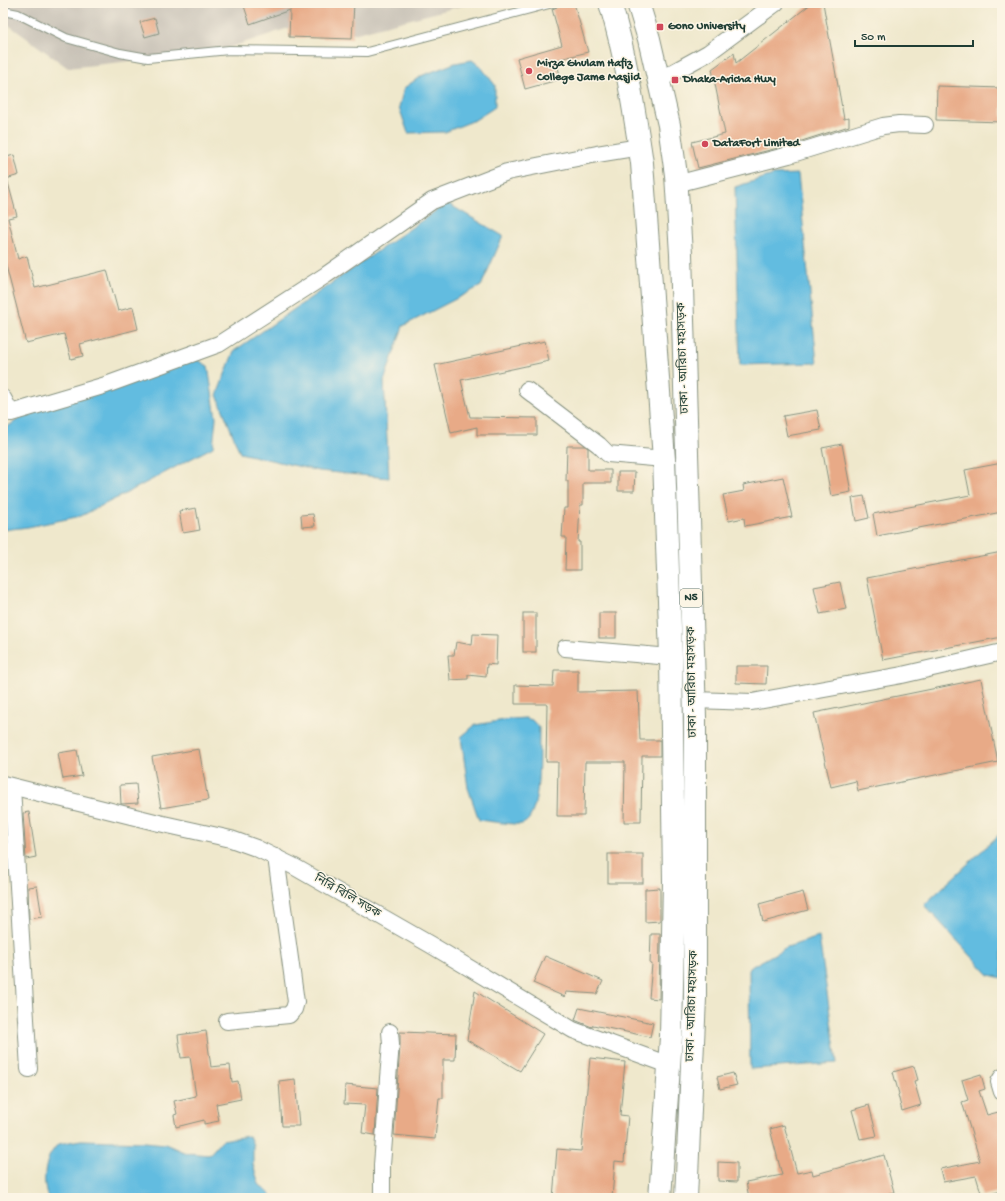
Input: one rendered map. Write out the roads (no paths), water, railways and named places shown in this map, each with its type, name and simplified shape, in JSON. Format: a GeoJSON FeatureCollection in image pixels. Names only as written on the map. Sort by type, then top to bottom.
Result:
{"type":"FeatureCollection","features":[{"type":"Feature","properties":{"kind":"highway","name":"N5"},"geometry":{"type":"LineString","coordinates":[[610,3],[621,40],[642,163],[664,459],[671,657],[674,881],[671,1037],[660,1198]]}},
{"type":"Feature","properties":{"kind":"highway","name":"ঢাকা - আরিচা মহাসড়ক"},"geometry":{"type":"LineString","coordinates":[[638,3],[649,39],[669,125],[676,184],[681,254],[694,700],[695,998],[686,1198]]}},
{"type":"Feature","properties":{"kind":"street"},"geometry":{"type":"LineString","coordinates":[[659,80],[708,54],[776,3]]}},
{"type":"Feature","properties":{"kind":"street"},"geometry":{"type":"LineString","coordinates":[[676,184],[789,155],[882,126],[899,124],[925,125]]}},
{"type":"Feature","properties":{"kind":"street"},"geometry":{"type":"LineString","coordinates":[[3,398],[7,417],[106,385],[219,344],[326,275],[432,201],[507,172],[640,147]]}},
{"type":"Feature","properties":{"kind":"street"},"geometry":{"type":"LineString","coordinates":[[527,390],[599,445],[608,454],[664,459]]}},
{"type":"Feature","properties":{"kind":"street"},"geometry":{"type":"LineString","coordinates":[[565,648],[671,657]]}},
{"type":"Feature","properties":{"kind":"street"},"geometry":{"type":"LineString","coordinates":[[694,700],[752,702],[902,675],[1002,652]]}},
{"type":"Feature","properties":{"kind":"street"},"geometry":{"type":"LineString","coordinates":[[7,786],[29,1069]]}},
{"type":"Feature","properties":{"kind":"street","name":"নিরি বিলি সড়ক"},"geometry":{"type":"LineString","coordinates":[[7,786],[231,839],[256,848],[276,857],[431,945],[573,1030],[669,1065]]}},
{"type":"Feature","properties":{"kind":"street"},"geometry":{"type":"LineString","coordinates":[[227,1021],[288,1015],[294,1009],[296,1002],[276,857]]}},
{"type":"Feature","properties":{"kind":"street"},"geometry":{"type":"LineString","coordinates":[[382,1198],[382,1165],[391,1044],[390,1032]]}},
{"type":"Feature","properties":{"kind":"street"},"geometry":{"type":"LineString","coordinates":[[1002,1077],[1000,1082],[1002,1092]]}},
{"type":"Feature","properties":{"kind":"lane"},"geometry":{"type":"LineString","coordinates":[[3,11],[18,14],[66,38],[120,53],[148,58],[229,50],[367,52],[554,3]]}},
{"type":"Feature","properties":{"kind":"water"},"geometry":{"type":"Polygon","coordinates":[[[472,60],[481,67],[495,85],[495,107],[475,120],[445,132],[408,133],[399,107],[404,88],[421,76],[455,63],[472,60]]]}},
{"type":"Feature","properties":{"kind":"water"},"geometry":{"type":"Polygon","coordinates":[[[798,174],[817,363],[740,365],[735,187],[773,175],[798,174]]]}},
{"type":"Feature","properties":{"kind":"water"},"geometry":{"type":"Polygon","coordinates":[[[447,203],[503,236],[481,286],[403,326],[384,381],[389,478],[319,471],[240,453],[217,395],[234,351],[447,203]]]}},
{"type":"Feature","properties":{"kind":"water"},"geometry":{"type":"Polygon","coordinates":[[[194,358],[208,366],[216,418],[213,447],[81,516],[28,527],[3,530],[3,430],[27,413],[194,358]]]}},
{"type":"Feature","properties":{"kind":"water"},"geometry":{"type":"Polygon","coordinates":[[[525,718],[532,720],[539,728],[538,781],[533,809],[529,819],[522,824],[479,820],[468,788],[461,737],[475,725],[525,718]]]}},
{"type":"Feature","properties":{"kind":"water"},"geometry":{"type":"Polygon","coordinates":[[[1002,832],[1002,978],[989,975],[924,905],[1002,832]]]}},
{"type":"Feature","properties":{"kind":"water"},"geometry":{"type":"Polygon","coordinates":[[[819,937],[837,1063],[750,1069],[749,968],[787,947],[819,937]]]}},
{"type":"Feature","properties":{"kind":"water"},"geometry":{"type":"Polygon","coordinates":[[[249,1136],[253,1145],[253,1165],[259,1184],[271,1195],[271,1198],[48,1198],[46,1193],[45,1178],[47,1162],[58,1144],[81,1140],[145,1142],[165,1144],[186,1153],[209,1155],[222,1140],[249,1136]]]}},
{"type":"Feature","properties":{"kind":"place","name":"Gono University"},"geometry":{"type":"Point","coordinates":[660,27]}},
{"type":"Feature","properties":{"kind":"place","name":"Mirza Ghulam Hafiz College Jame Masjid"},"geometry":{"type":"Point","coordinates":[529,71]}},
{"type":"Feature","properties":{"kind":"place","name":"Dhaka-Aricha Hwy"},"geometry":{"type":"Point","coordinates":[675,80]}},
{"type":"Feature","properties":{"kind":"place","name":"DataFort Limited"},"geometry":{"type":"Point","coordinates":[705,144]}}]}
